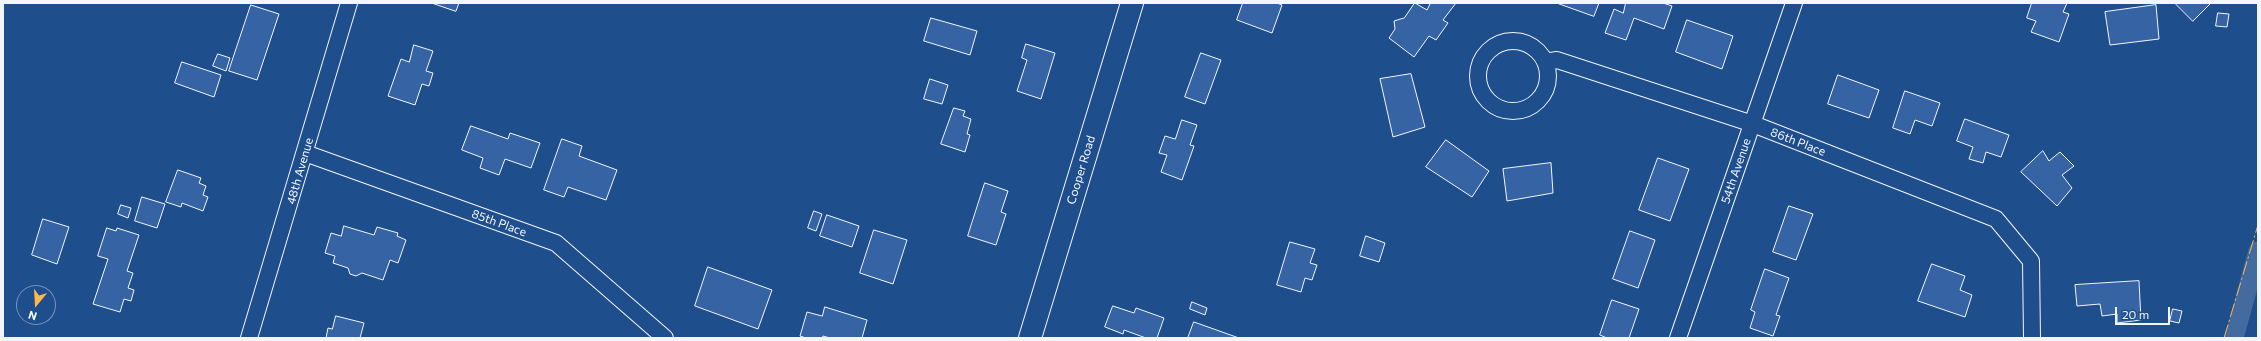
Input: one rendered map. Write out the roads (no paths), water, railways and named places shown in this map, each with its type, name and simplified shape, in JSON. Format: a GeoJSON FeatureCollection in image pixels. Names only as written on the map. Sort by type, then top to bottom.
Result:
{"type":"FeatureCollection","features":[{"type":"Feature","properties":{"kind":"street","name":"48th Avenue"},"geometry":{"type":"LineString","coordinates":[[249,338],[306,153],[349,3]]}},
{"type":"Feature","properties":{"kind":"street","name":"Cooper Road"},"geometry":{"type":"LineString","coordinates":[[1030,338],[1132,3]]}},
{"type":"Feature","properties":{"kind":"street","name":"54th Avenue"},"geometry":{"type":"LineString","coordinates":[[1678,338],[1794,3]]}},
{"type":"Feature","properties":{"kind":"street"},"geometry":{"type":"LineString","coordinates":[[1518,42],[1529,45],[1538,52],[1545,62],[1548,73],[1547,85],[1543,95],[1535,104],[1525,109],[1513,111],[1497,107],[1484,96],[1479,85],[1478,74],[1481,62],[1487,53],[1501,44],[1518,42]]}},
{"type":"Feature","properties":{"kind":"street","name":"86th Place"},"geometry":{"type":"LineString","coordinates":[[1545,62],[1557,60],[1753,124],[1996,219],[2031,261],[2032,338]]}},
{"type":"Feature","properties":{"kind":"street","name":"85th Place"},"geometry":{"type":"LineString","coordinates":[[306,153],[556,243],[665,338]]}},
{"type":"Feature","properties":{"kind":"waterway"},"geometry":{"type":"LineString","coordinates":[[2234,338],[2258,251]]}}]}
